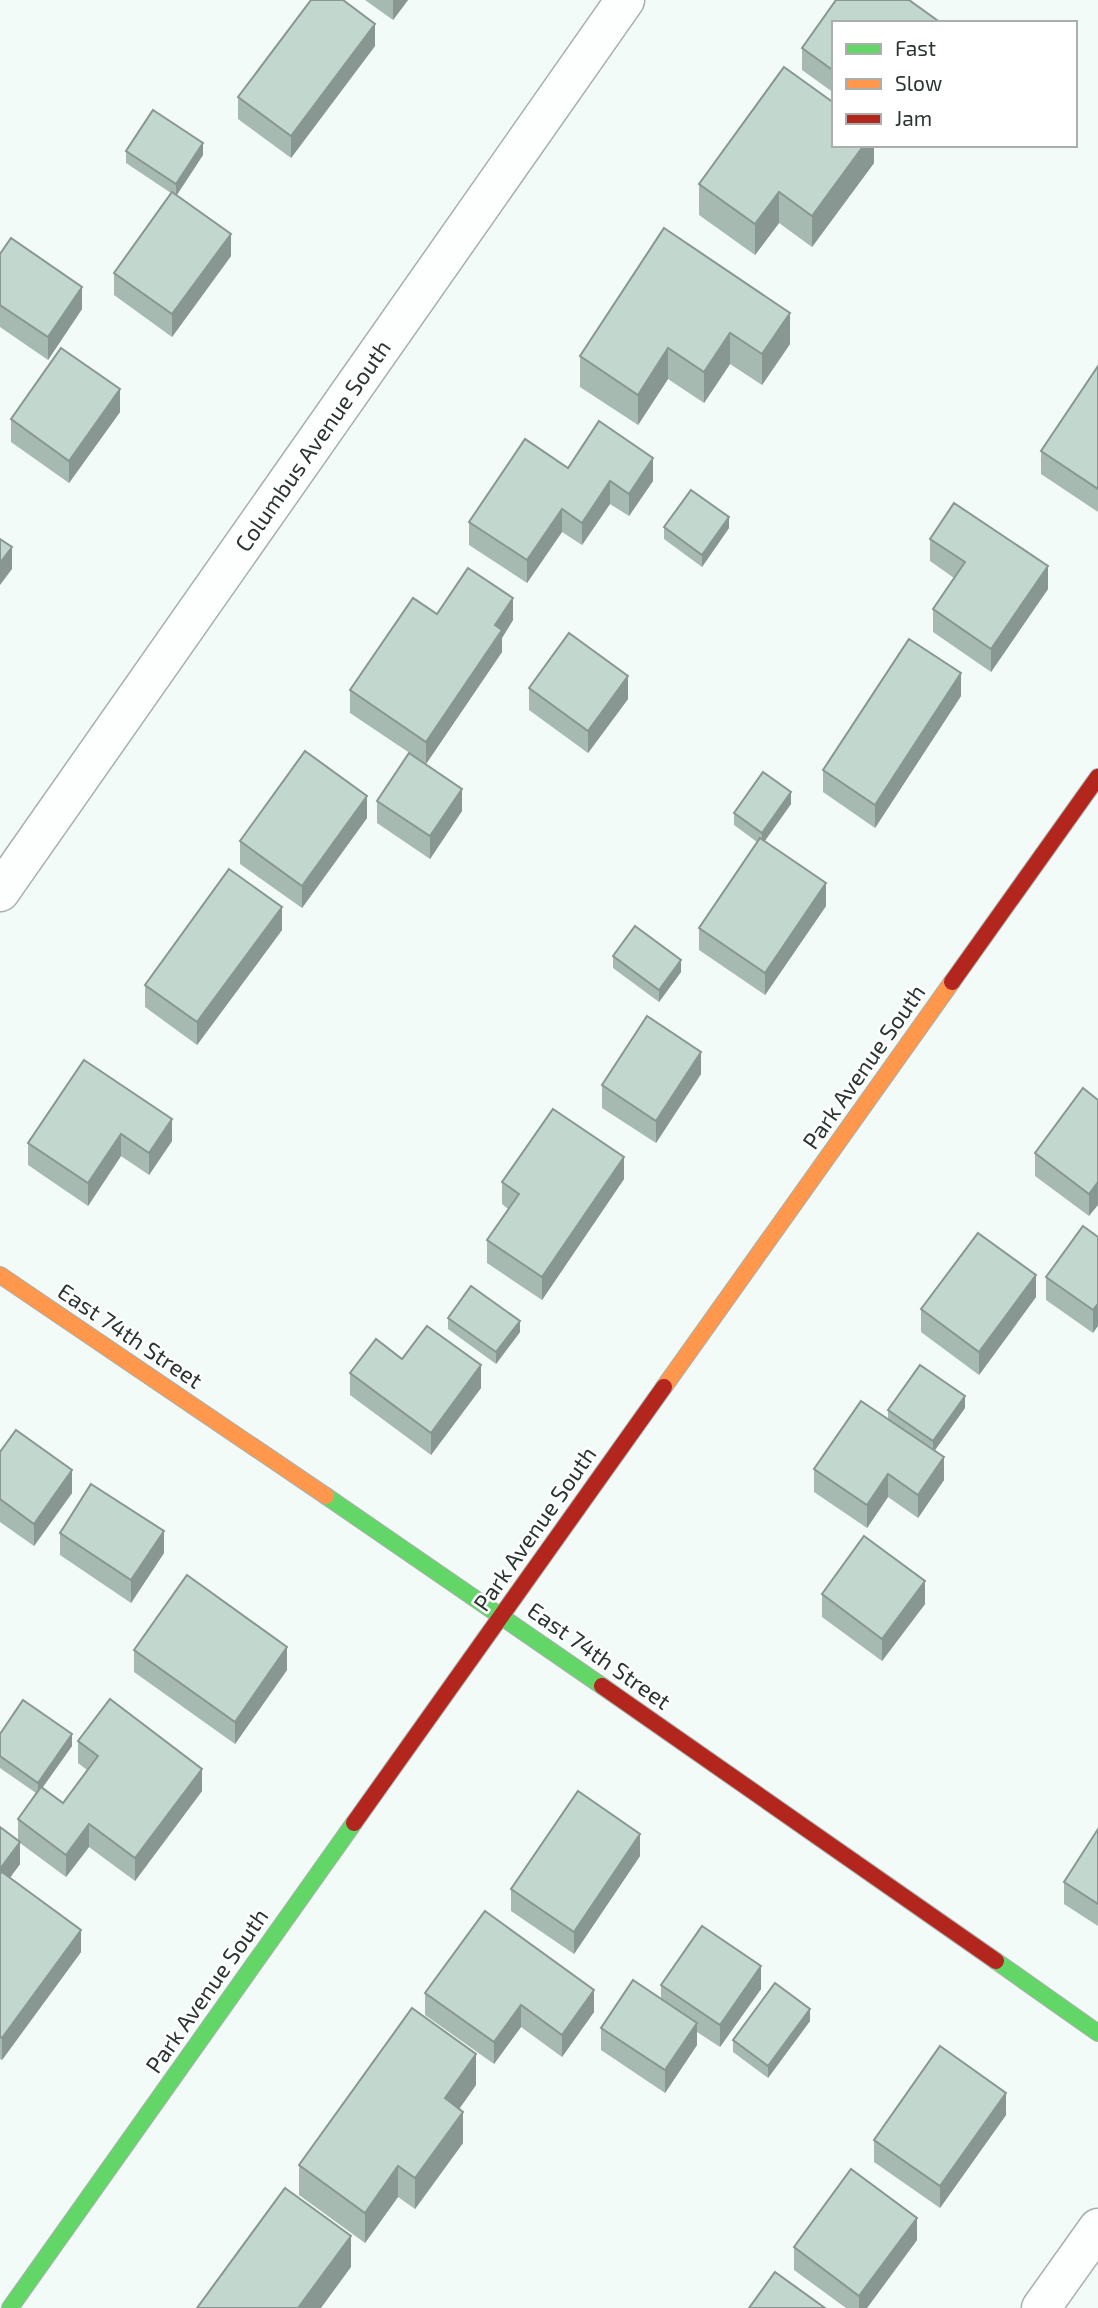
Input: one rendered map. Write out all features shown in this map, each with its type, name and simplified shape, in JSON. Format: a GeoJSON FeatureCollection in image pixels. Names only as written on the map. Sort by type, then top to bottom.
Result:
{"type":"FeatureCollection","features":[{"type":"Feature","properties":{"kind":"street","name":"Columbus Avenue South"},"geometry":{"type":"LineString","coordinates":[[0,891],[625,0]]}},
{"type":"Feature","properties":{"kind":"street","name":"Park Avenue South"},"geometry":{"type":"LineString","coordinates":[[10,2308],[1098,777]]}},
{"type":"Feature","properties":{"kind":"street","name":"East 74th Street"},"geometry":{"type":"LineString","coordinates":[[0,1275],[502,1616],[1098,2033]]}},
{"type":"Feature","properties":{"kind":"street"},"geometry":{"type":"LineString","coordinates":[[1041,2308],[1098,2228]]}},
{"type":"Feature","properties":{"kind":"building"},"geometry":{"type":"Polygon","coordinates":[[[311,0],[343,0],[375,24],[291,136],[238,97],[311,0]]]}},
{"type":"Feature","properties":{"kind":"building"},"geometry":{"type":"Polygon","coordinates":[[[836,0],[909,0],[938,21],[832,21],[832,70],[802,48],[836,0]]]}},
{"type":"Feature","properties":{"kind":"building"},"geometry":{"type":"Polygon","coordinates":[[[784,67],[832,102],[832,147],[863,147],[812,216],[779,192],[755,224],[699,184],[784,67]]]}},
{"type":"Feature","properties":{"kind":"building"},"geometry":{"type":"Polygon","coordinates":[[[153,110],[203,143],[176,184],[126,151],[153,110]]]}},
{"type":"Feature","properties":{"kind":"building"},"geometry":{"type":"Polygon","coordinates":[[[172,192],[231,234],[172,314],[114,273],[172,192]]]}},
{"type":"Feature","properties":{"kind":"building"},"geometry":{"type":"Polygon","coordinates":[[[664,228],[790,313],[762,354],[730,333],[704,372],[668,348],[638,395],[580,356],[664,228]]]}},
{"type":"Feature","properties":{"kind":"building"},"geometry":{"type":"Polygon","coordinates":[[[11,238],[82,287],[48,337],[0,305],[0,254],[11,238]]]}},
{"type":"Feature","properties":{"kind":"building"},"geometry":{"type":"Polygon","coordinates":[[[61,348],[120,389],[69,461],[11,419],[61,348]]]}},
{"type":"Feature","properties":{"kind":"building"},"geometry":{"type":"Polygon","coordinates":[[[1098,366],[1098,489],[1041,451],[1098,366]]]}},
{"type":"Feature","properties":{"kind":"building"},"geometry":{"type":"Polygon","coordinates":[[[599,421],[653,458],[629,494],[610,481],[582,523],[562,509],[527,560],[469,522],[525,439],[568,468],[599,421]]]}},
{"type":"Feature","properties":{"kind":"building"},"geometry":{"type":"Polygon","coordinates":[[[691,490],[729,517],[702,555],[664,527],[691,490]]]}},
{"type":"Feature","properties":{"kind":"building"},"geometry":{"type":"Polygon","coordinates":[[[954,503],[1048,566],[991,649],[933,609],[965,562],[930,539],[954,503]]]}},
{"type":"Feature","properties":{"kind":"building"},"geometry":{"type":"Polygon","coordinates":[[[0,539],[12,547],[0,563],[0,539]]]}},
{"type":"Feature","properties":{"kind":"building"},"geometry":{"type":"Polygon","coordinates":[[[468,568],[513,598],[495,625],[502,630],[426,742],[350,690],[413,598],[437,614],[468,568]]]}},
{"type":"Feature","properties":{"kind":"building"},"geometry":{"type":"Polygon","coordinates":[[[569,633],[628,676],[588,731],[529,688],[569,633]]]}},
{"type":"Feature","properties":{"kind":"building"},"geometry":{"type":"Polygon","coordinates":[[[909,639],[961,673],[875,805],[823,770],[909,639]]]}},
{"type":"Feature","properties":{"kind":"building"},"geometry":{"type":"Polygon","coordinates":[[[305,751],[367,796],[302,886],[240,841],[305,751]]]}},
{"type":"Feature","properties":{"kind":"building"},"geometry":{"type":"Polygon","coordinates":[[[409,753],[462,789],[430,836],[377,801],[409,753]]]}},
{"type":"Feature","properties":{"kind":"building"},"geometry":{"type":"Polygon","coordinates":[[[763,772],[791,792],[762,833],[734,813],[763,772]]]}},
{"type":"Feature","properties":{"kind":"building"},"geometry":{"type":"Polygon","coordinates":[[[760,838],[826,883],[765,973],[699,928],[760,838]]]}},
{"type":"Feature","properties":{"kind":"building"},"geometry":{"type":"Polygon","coordinates":[[[229,869],[282,907],[197,1022],[145,985],[229,869]]]}},
{"type":"Feature","properties":{"kind":"building"},"geometry":{"type":"Polygon","coordinates":[[[635,926],[681,960],[659,990],[613,956],[635,926]]]}},
{"type":"Feature","properties":{"kind":"building"},"geometry":{"type":"Polygon","coordinates":[[[647,1016],[701,1052],[656,1121],[602,1085],[647,1016]]]}},
{"type":"Feature","properties":{"kind":"building"},"geometry":{"type":"Polygon","coordinates":[[[84,1060],[172,1119],[149,1153],[121,1134],[88,1183],[28,1143],[84,1060]]]}},
{"type":"Feature","properties":{"kind":"building"},"geometry":{"type":"Polygon","coordinates":[[[1083,1088],[1098,1100],[1098,1182],[1089,1194],[1035,1153],[1083,1088]]]}},
{"type":"Feature","properties":{"kind":"building"},"geometry":{"type":"Polygon","coordinates":[[[553,1109],[624,1157],[542,1277],[487,1240],[519,1194],[502,1182],[553,1109]]]}},
{"type":"Feature","properties":{"kind":"building"},"geometry":{"type":"Polygon","coordinates":[[[1083,1226],[1098,1237],[1098,1304],[1093,1310],[1046,1277],[1083,1226]]]}},
{"type":"Feature","properties":{"kind":"building"},"geometry":{"type":"Polygon","coordinates":[[[978,1233],[1036,1275],[979,1352],[921,1309],[978,1233]]]}},
{"type":"Feature","properties":{"kind":"building"},"geometry":{"type":"Polygon","coordinates":[[[471,1286],[520,1321],[496,1352],[448,1318],[471,1286]]]}},
{"type":"Feature","properties":{"kind":"building"},"geometry":{"type":"Polygon","coordinates":[[[427,1326],[481,1365],[431,1433],[350,1373],[376,1339],[402,1359],[427,1326]]]}},
{"type":"Feature","properties":{"kind":"building"},"geometry":{"type":"Polygon","coordinates":[[[920,1365],[965,1396],[933,1441],[888,1410],[920,1365]]]}},
{"type":"Feature","properties":{"kind":"building"},"geometry":{"type":"Polygon","coordinates":[[[861,1401],[944,1457],[918,1495],[888,1474],[867,1505],[814,1469],[861,1401]]]}},
{"type":"Feature","properties":{"kind":"building"},"geometry":{"type":"Polygon","coordinates":[[[16,1430],[72,1470],[34,1524],[0,1499],[0,1452],[16,1430]]]}},
{"type":"Feature","properties":{"kind":"building"},"geometry":{"type":"Polygon","coordinates":[[[91,1484],[164,1531],[131,1580],[60,1533],[91,1484]]]}},
{"type":"Feature","properties":{"kind":"building"},"geometry":{"type":"Polygon","coordinates":[[[864,1536],[925,1581],[882,1639],[822,1594],[864,1536]]]}},
{"type":"Feature","properties":{"kind":"building"},"geometry":{"type":"Polygon","coordinates":[[[187,1575],[287,1647],[235,1722],[134,1650],[187,1575]]]}},
{"type":"Feature","properties":{"kind":"building"},"geometry":{"type":"Polygon","coordinates":[[[110,1699],[202,1769],[135,1858],[89,1824],[66,1855],[18,1819],[41,1787],[63,1803],[98,1756],[78,1741],[110,1699]]]}},
{"type":"Feature","properties":{"kind":"building"},"geometry":{"type":"Polygon","coordinates":[[[23,1700],[72,1734],[38,1783],[0,1756],[0,1734],[23,1700]]]}},
{"type":"Feature","properties":{"kind":"building"},"geometry":{"type":"Polygon","coordinates":[[[578,1791],[640,1834],[574,1932],[511,1889],[578,1791]]]}},
{"type":"Feature","properties":{"kind":"building"},"geometry":{"type":"Polygon","coordinates":[[[0,1827],[20,1842],[0,1869],[0,1827]]]}},
{"type":"Feature","properties":{"kind":"building"},"geometry":{"type":"Polygon","coordinates":[[[1098,1829],[1098,1904],[1064,1882],[1098,1829]]]}},
{"type":"Feature","properties":{"kind":"building"},"geometry":{"type":"Polygon","coordinates":[[[2,1872],[81,1930],[2,2038],[0,1874],[2,1872]]]}},
{"type":"Feature","properties":{"kind":"building"},"geometry":{"type":"Polygon","coordinates":[[[485,1911],[594,1990],[562,2035],[521,2005],[494,2042],[425,1993],[485,1911]]]}},
{"type":"Feature","properties":{"kind":"building"},"geometry":{"type":"Polygon","coordinates":[[[702,1926],[761,1966],[720,2025],[661,1985],[702,1926]]]}},
{"type":"Feature","properties":{"kind":"building"},"geometry":{"type":"Polygon","coordinates":[[[633,1980],[697,2023],[665,2070],[601,2028],[633,1980]]]}},
{"type":"Feature","properties":{"kind":"building"},"geometry":{"type":"Polygon","coordinates":[[[775,1983],[810,2009],[768,2066],[733,2040],[775,1983]]]}},
{"type":"Feature","properties":{"kind":"building"},"geometry":{"type":"Polygon","coordinates":[[[412,2008],[476,2054],[445,2098],[463,2112],[415,2178],[398,2166],[365,2213],[299,2165],[412,2008]]]}},
{"type":"Feature","properties":{"kind":"building"},"geometry":{"type":"Polygon","coordinates":[[[940,2046],[1006,2093],[940,2186],[874,2140],[940,2046]]]}},
{"type":"Feature","properties":{"kind":"building"},"geometry":{"type":"Polygon","coordinates":[[[851,2169],[917,2218],[859,2296],[794,2247],[851,2169]]]}},
{"type":"Feature","properties":{"kind":"building"},"geometry":{"type":"Polygon","coordinates":[[[285,2188],[351,2236],[298,2308],[197,2308],[285,2188]]]}},
{"type":"Feature","properties":{"kind":"building"},"geometry":{"type":"Polygon","coordinates":[[[775,2272],[825,2308],[749,2308],[775,2272]]]}},
{"type":"Feature","properties":{"kind":"traffic: fast"},"geometry":{"type":"LineString","coordinates":[[326,1496],[602,1686]]}},
{"type":"Feature","properties":{"kind":"traffic: fast"},"geometry":{"type":"LineString","coordinates":[[10,2308],[354,1823]]}},
{"type":"Feature","properties":{"kind":"traffic: fast"},"geometry":{"type":"LineString","coordinates":[[996,1961],[1098,2033]]}},
{"type":"Feature","properties":{"kind":"traffic: slow"},"geometry":{"type":"LineString","coordinates":[[664,1387],[952,982]]}},
{"type":"Feature","properties":{"kind":"traffic: slow"},"geometry":{"type":"LineString","coordinates":[[0,1275],[326,1496]]}},
{"type":"Feature","properties":{"kind":"traffic: jam"},"geometry":{"type":"LineString","coordinates":[[952,982],[1098,777]]}},
{"type":"Feature","properties":{"kind":"traffic: jam"},"geometry":{"type":"LineString","coordinates":[[354,1823],[664,1387]]}},
{"type":"Feature","properties":{"kind":"traffic: jam"},"geometry":{"type":"LineString","coordinates":[[602,1686],[996,1961]]}}]}
